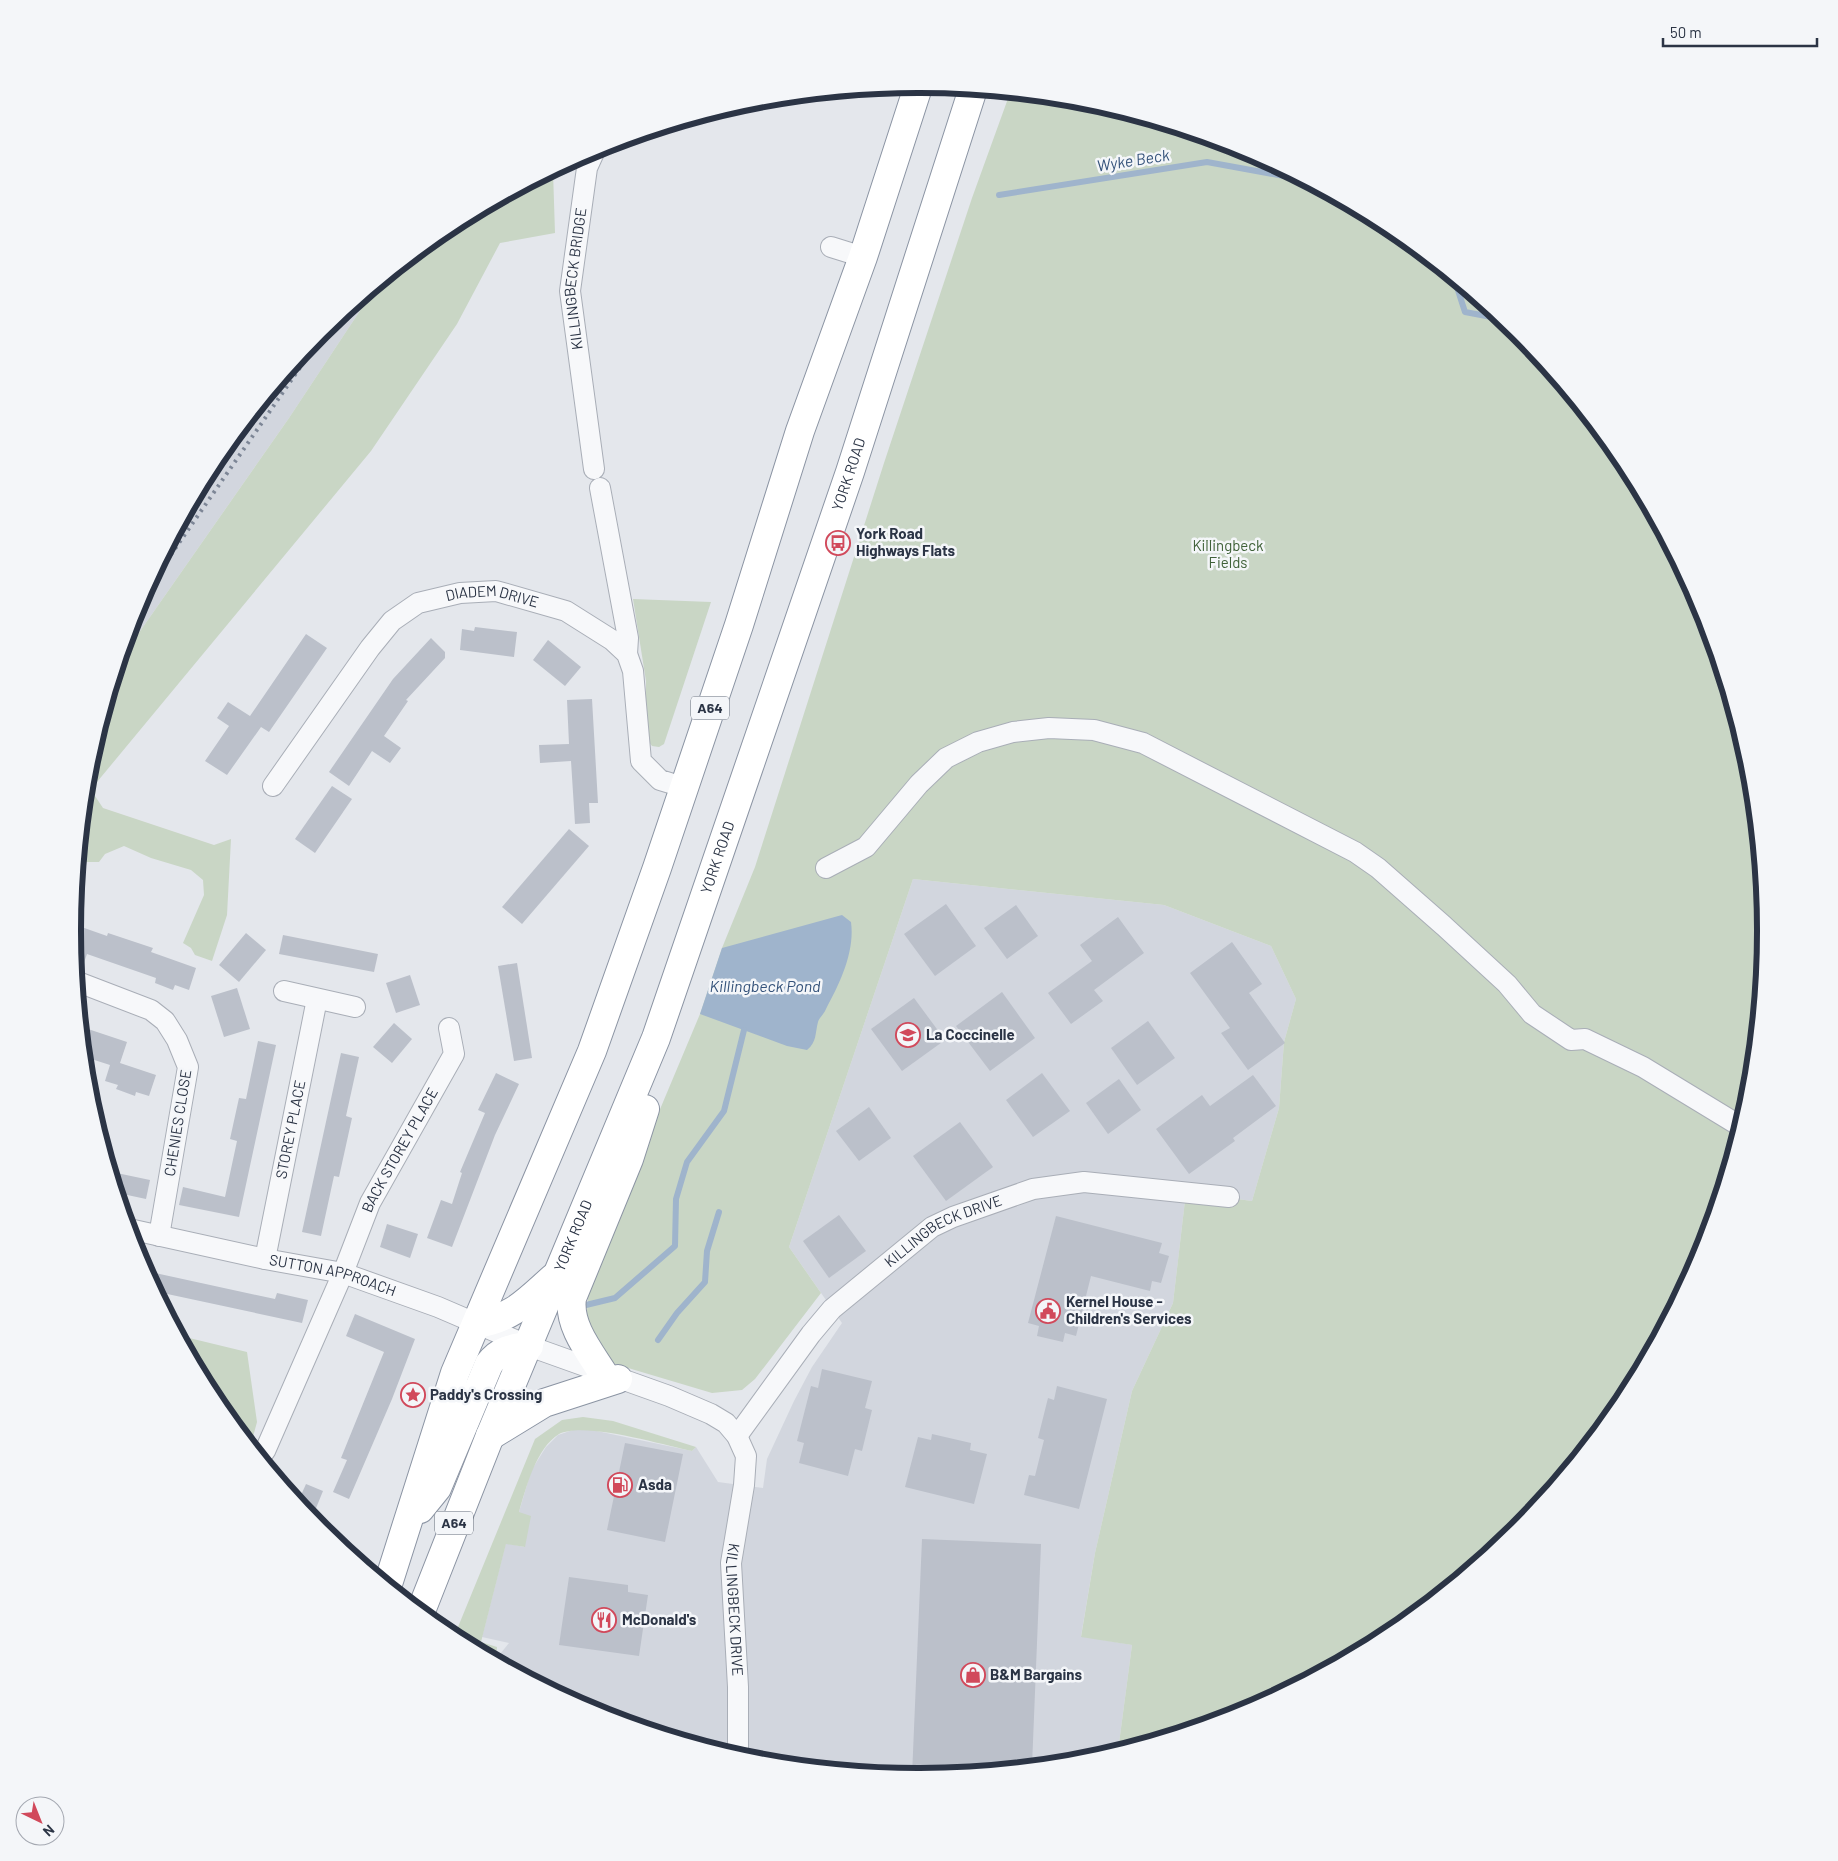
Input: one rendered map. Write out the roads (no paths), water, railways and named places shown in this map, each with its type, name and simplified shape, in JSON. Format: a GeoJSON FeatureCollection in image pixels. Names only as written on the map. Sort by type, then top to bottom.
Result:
{"type":"FeatureCollection","features":[{"type":"Feature","properties":{"kind":"highway","name":"A64"},"geometry":{"type":"LineString","coordinates":[[390,1579],[455,1373],[592,1050],[739,625],[800,431],[863,257],[916,93]]}},
{"type":"Feature","properties":{"kind":"highway","name":"YORK ROAD"},"geometry":{"type":"LineString","coordinates":[[423,1605],[490,1436],[560,1272],[664,1012],[850,472],[971,95]]}},
{"type":"Feature","properties":{"kind":"highway"},"geometry":{"type":"LineString","coordinates":[[490,1436],[544,1403],[610,1376],[576,1328],[571,1309],[572,1298],[628,1160],[652,1090],[664,1012]]}},
{"type":"Feature","properties":{"kind":"highway"},"geometry":{"type":"LineString","coordinates":[[477,1324],[497,1320],[515,1311],[560,1272]]}},
{"type":"Feature","properties":{"kind":"highway"},"geometry":{"type":"LineString","coordinates":[[408,1524],[437,1488],[489,1364],[496,1355],[511,1348],[529,1346]]}},
{"type":"Feature","properties":{"kind":"street","name":"KILLINGBECK BRIDGE"},"geometry":{"type":"LineString","coordinates":[[590,160],[587,168],[570,291],[594,469]]}},
{"type":"Feature","properties":{"kind":"street"},"geometry":{"type":"LineString","coordinates":[[831,247],[863,257]]}},
{"type":"Feature","properties":{"kind":"street"},"geometry":{"type":"LineString","coordinates":[[600,488],[628,638],[627,654],[633,671],[641,761],[660,780],[683,787]]}},
{"type":"Feature","properties":{"kind":"street","name":"DIADEM DRIVE"},"geometry":{"type":"LineString","coordinates":[[273,786],[370,648],[392,621],[418,602],[460,593],[496,591],[566,611],[612,640],[627,654]]}},
{"type":"Feature","properties":{"kind":"street"},"geometry":{"type":"LineString","coordinates":[[826,868],[866,847],[919,784],[946,758],[978,742],[1013,732],[1049,728],[1094,730],[1143,743],[1355,852],[1378,868],[1507,984],[1532,1014],[1570,1040],[1585,1039],[1643,1067],[1734,1122]]}},
{"type":"Feature","properties":{"kind":"street","name":"CHENIES CLOSE"},"geometry":{"type":"LineString","coordinates":[[83,984],[151,1010],[164,1021],[177,1040],[188,1067],[160,1236]]}},
{"type":"Feature","properties":{"kind":"street"},"geometry":{"type":"LineString","coordinates":[[284,991],[356,1007]]}},
{"type":"Feature","properties":{"kind":"street","name":"STOREY PLACE"},"geometry":{"type":"LineString","coordinates":[[265,1259],[316,999]]}},
{"type":"Feature","properties":{"kind":"street","name":"BACK STOREY PLACE"},"geometry":{"type":"LineString","coordinates":[[265,1451],[343,1273],[370,1203],[454,1054],[449,1028]]}},
{"type":"Feature","properties":{"kind":"street","name":"KILLINGBECK DRIVE"},"geometry":{"type":"LineString","coordinates":[[737,1436],[811,1334],[832,1309],[932,1227],[953,1217],[1033,1190],[1084,1182],[1229,1197]]}},
{"type":"Feature","properties":{"kind":"street","name":"SUTTON APPROACH"},"geometry":{"type":"LineString","coordinates":[[138,1231],[265,1259],[343,1273],[438,1307],[529,1346]]}},
{"type":"Feature","properties":{"kind":"street","name":"KILLINGBECK DRIVE"},"geometry":{"type":"LineString","coordinates":[[529,1346],[711,1414],[726,1423],[737,1436],[746,1456],[744,1485],[732,1563],[738,1687],[738,1748]]}},
{"type":"Feature","properties":{"kind":"water","name":"Killingbeck Pond"},"geometry":{"type":"Polygon","coordinates":[[[842,915],[851,922],[852,933],[849,956],[836,989],[819,1020],[814,1041],[807,1050],[787,1046],[700,1014],[722,948],[842,915]]]}},
{"type":"Feature","properties":{"kind":"waterway","name":"Wyke Beck"},"geometry":{"type":"LineString","coordinates":[[999,195],[1207,162],[1283,176]]}},
{"type":"Feature","properties":{"kind":"waterway","name":"Wyke Beck"},"geometry":{"type":"LineString","coordinates":[[1458,290],[1465,312],[1487,316]]}},
{"type":"Feature","properties":{"kind":"waterway"},"geometry":{"type":"LineString","coordinates":[[586,1305],[615,1298],[675,1246],[676,1199],[687,1162],[724,1111],[744,1030]]}},
{"type":"Feature","properties":{"kind":"waterway"},"geometry":{"type":"LineString","coordinates":[[658,1340],[677,1313],[705,1282],[707,1251],[719,1212]]}},
{"type":"Feature","properties":{"kind":"railway"},"geometry":{"type":"LineString","coordinates":[[170,555],[303,364]]}},
{"type":"Feature","properties":{"kind":"place","name":"York Road Highways Flats"},"geometry":{"type":"Point","coordinates":[838,543]}},
{"type":"Feature","properties":{"kind":"place","name":"La Coccinelle"},"geometry":{"type":"Point","coordinates":[908,1035]}},
{"type":"Feature","properties":{"kind":"place","name":"Kernel House - Children's Services"},"geometry":{"type":"Point","coordinates":[1048,1311]}},
{"type":"Feature","properties":{"kind":"place","name":"Paddy's Crossing"},"geometry":{"type":"Point","coordinates":[413,1395]}},
{"type":"Feature","properties":{"kind":"place","name":"Asda"},"geometry":{"type":"Point","coordinates":[620,1485]}},
{"type":"Feature","properties":{"kind":"place","name":"McDonald's"},"geometry":{"type":"Point","coordinates":[604,1620]}},
{"type":"Feature","properties":{"kind":"place","name":"B&M Bargains"},"geometry":{"type":"Point","coordinates":[973,1675]}},
{"type":"Feature","properties":{"kind":"park label","name":"Killingbeck Fields"},"geometry":{"type":"Point","coordinates":[1228,554]}}]}
